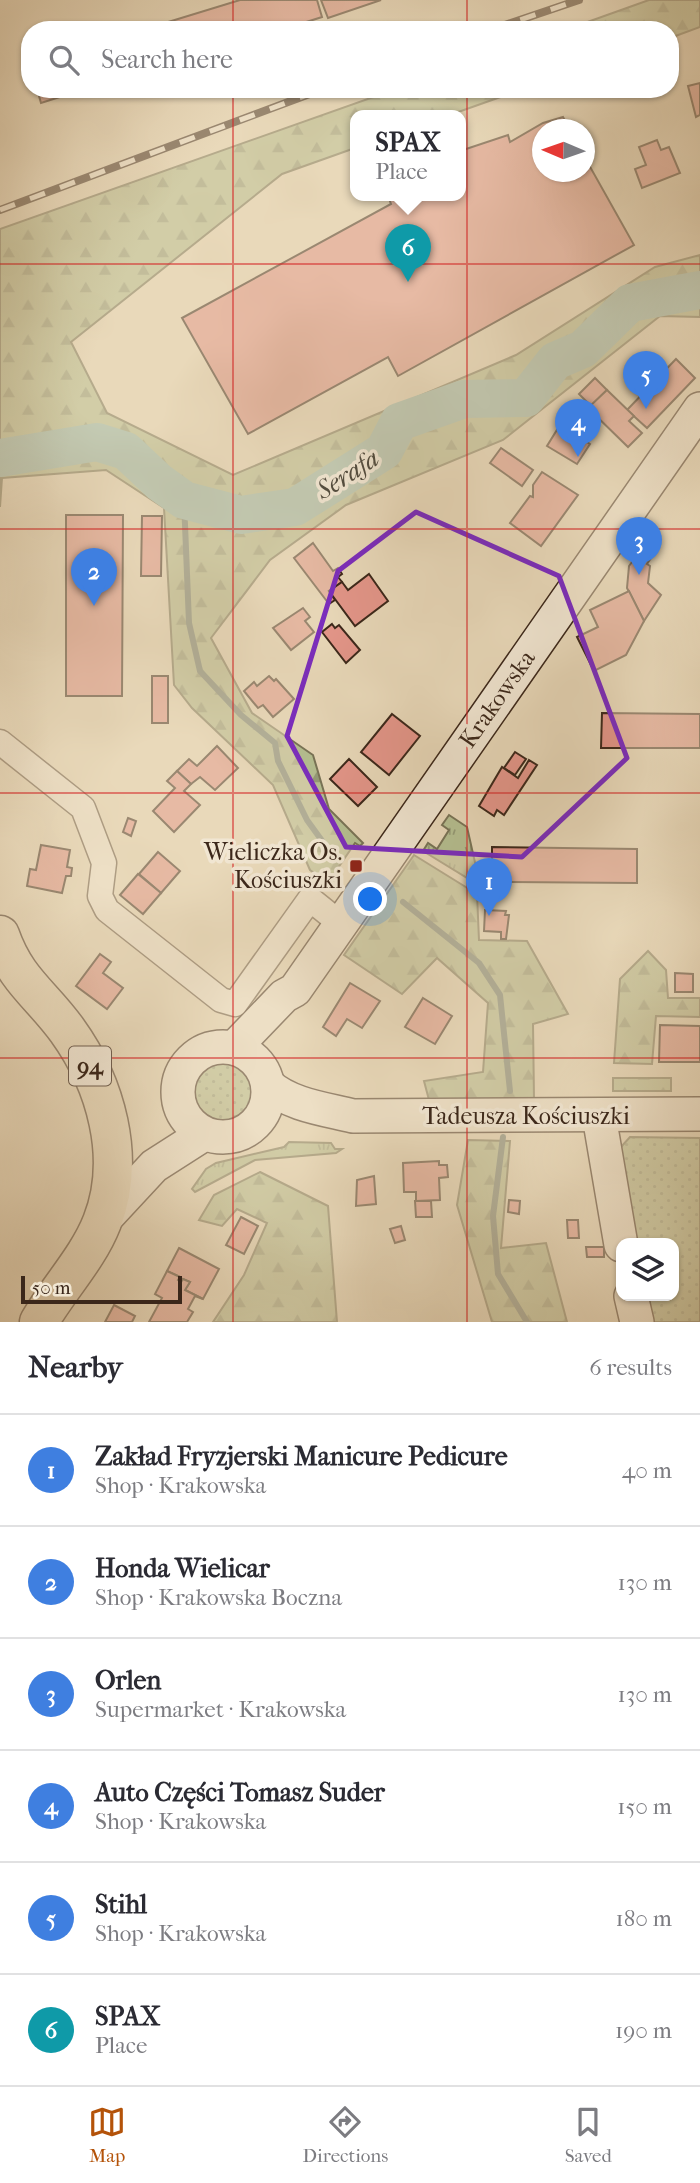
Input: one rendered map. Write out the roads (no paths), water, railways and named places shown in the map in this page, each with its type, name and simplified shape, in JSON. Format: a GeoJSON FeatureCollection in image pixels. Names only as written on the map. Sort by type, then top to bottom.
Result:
{"type":"FeatureCollection","features":[{"type":"Feature","properties":{"kind":"main road","name":"Krakowska"},"geometry":{"type":"LineString","coordinates":[[234,1048],[284,996],[295,990],[700,409]]}},
{"type":"Feature","properties":{"kind":"main road","name":"94"},"geometry":{"type":"LineString","coordinates":[[0,935],[18,974],[67,1030],[87,1061],[101,1092],[111,1136],[111,1160],[102,1222],[40,1322]]}},
{"type":"Feature","properties":{"kind":"main road","name":"Krakowska"},"geometry":{"type":"LineString","coordinates":[[265,1077],[268,1048],[294,1005],[295,990]]}},
{"type":"Feature","properties":{"kind":"main road"},"geometry":{"type":"LineString","coordinates":[[154,1166],[181,1111],[179,1082],[187,1066],[207,1050],[234,1048],[249,1056],[265,1077],[267,1103],[254,1126],[230,1137],[204,1134],[190,1123],[181,1111]]}},
{"type":"Feature","properties":{"kind":"main road","name":"Tadeusza Kościuszki"},"geometry":{"type":"LineString","coordinates":[[265,1077],[277,1094],[353,1116],[700,1115]]}},
{"type":"Feature","properties":{"kind":"main road"},"geometry":{"type":"LineString","coordinates":[[599,1115],[620,1238]]}},
{"type":"Feature","properties":{"kind":"main road","name":"Tadeusza Kościuszki"},"geometry":{"type":"LineString","coordinates":[[254,1126],[274,1121],[333,1122],[353,1116]]}},
{"type":"Feature","properties":{"kind":"main road"},"geometry":{"type":"LineString","coordinates":[[102,1222],[154,1166],[204,1134]]}},
{"type":"Feature","properties":{"kind":"main road"},"geometry":{"type":"LineString","coordinates":[[632,1301],[637,1322]]}},
{"type":"Feature","properties":{"kind":"street"},"geometry":{"type":"LineString","coordinates":[[0,741],[83,808],[104,863],[100,896],[107,910],[221,1000],[235,1004],[310,899],[341,924]]}},
{"type":"Feature","properties":{"kind":"waterway","name":"Serafa"},"geometry":{"type":"LineString","coordinates":[[0,458],[97,442],[126,451],[159,482],[184,500],[241,515],[295,507],[384,451],[399,422],[464,399],[526,398],[555,361],[583,349],[630,303],[700,290]]}},
{"type":"Feature","properties":{"kind":"waterway"},"geometry":{"type":"LineString","coordinates":[[184,500],[189,623],[200,671],[241,715],[275,743],[278,761],[307,820],[328,849]]}},
{"type":"Feature","properties":{"kind":"waterway"},"geometry":{"type":"LineString","coordinates":[[403,902],[479,963],[500,995],[510,1091]]}},
{"type":"Feature","properties":{"kind":"waterway"},"geometry":{"type":"LineString","coordinates":[[503,1137],[493,1216],[498,1274],[527,1322]]}},
{"type":"Feature","properties":{"kind":"railway"},"geometry":{"type":"LineString","coordinates":[[517,21],[579,0]]}},
{"type":"Feature","properties":{"kind":"railway"},"geometry":{"type":"LineString","coordinates":[[0,210],[299,98]]}},
{"type":"Feature","properties":{"kind":"place","name":"SPAX"},"geometry":{"type":"Point","coordinates":[408,282]}},
{"type":"Feature","properties":{"kind":"place","name":"Stihl"},"geometry":{"type":"Point","coordinates":[646,409]}},
{"type":"Feature","properties":{"kind":"place","name":"Auto Części Tomasz Suder"},"geometry":{"type":"Point","coordinates":[578,457]}},
{"type":"Feature","properties":{"kind":"place","name":"Orlen"},"geometry":{"type":"Point","coordinates":[639,575]}},
{"type":"Feature","properties":{"kind":"place","name":"Honda Wielicar"},"geometry":{"type":"Point","coordinates":[94,606]}},
{"type":"Feature","properties":{"kind":"place","name":"Wieliczka Os. Kościuszki"},"geometry":{"type":"Point","coordinates":[356,866]}},
{"type":"Feature","properties":{"kind":"place","name":"Zakład Fryzjerski Manicure Pedicure"},"geometry":{"type":"Point","coordinates":[489,916]}}]}
